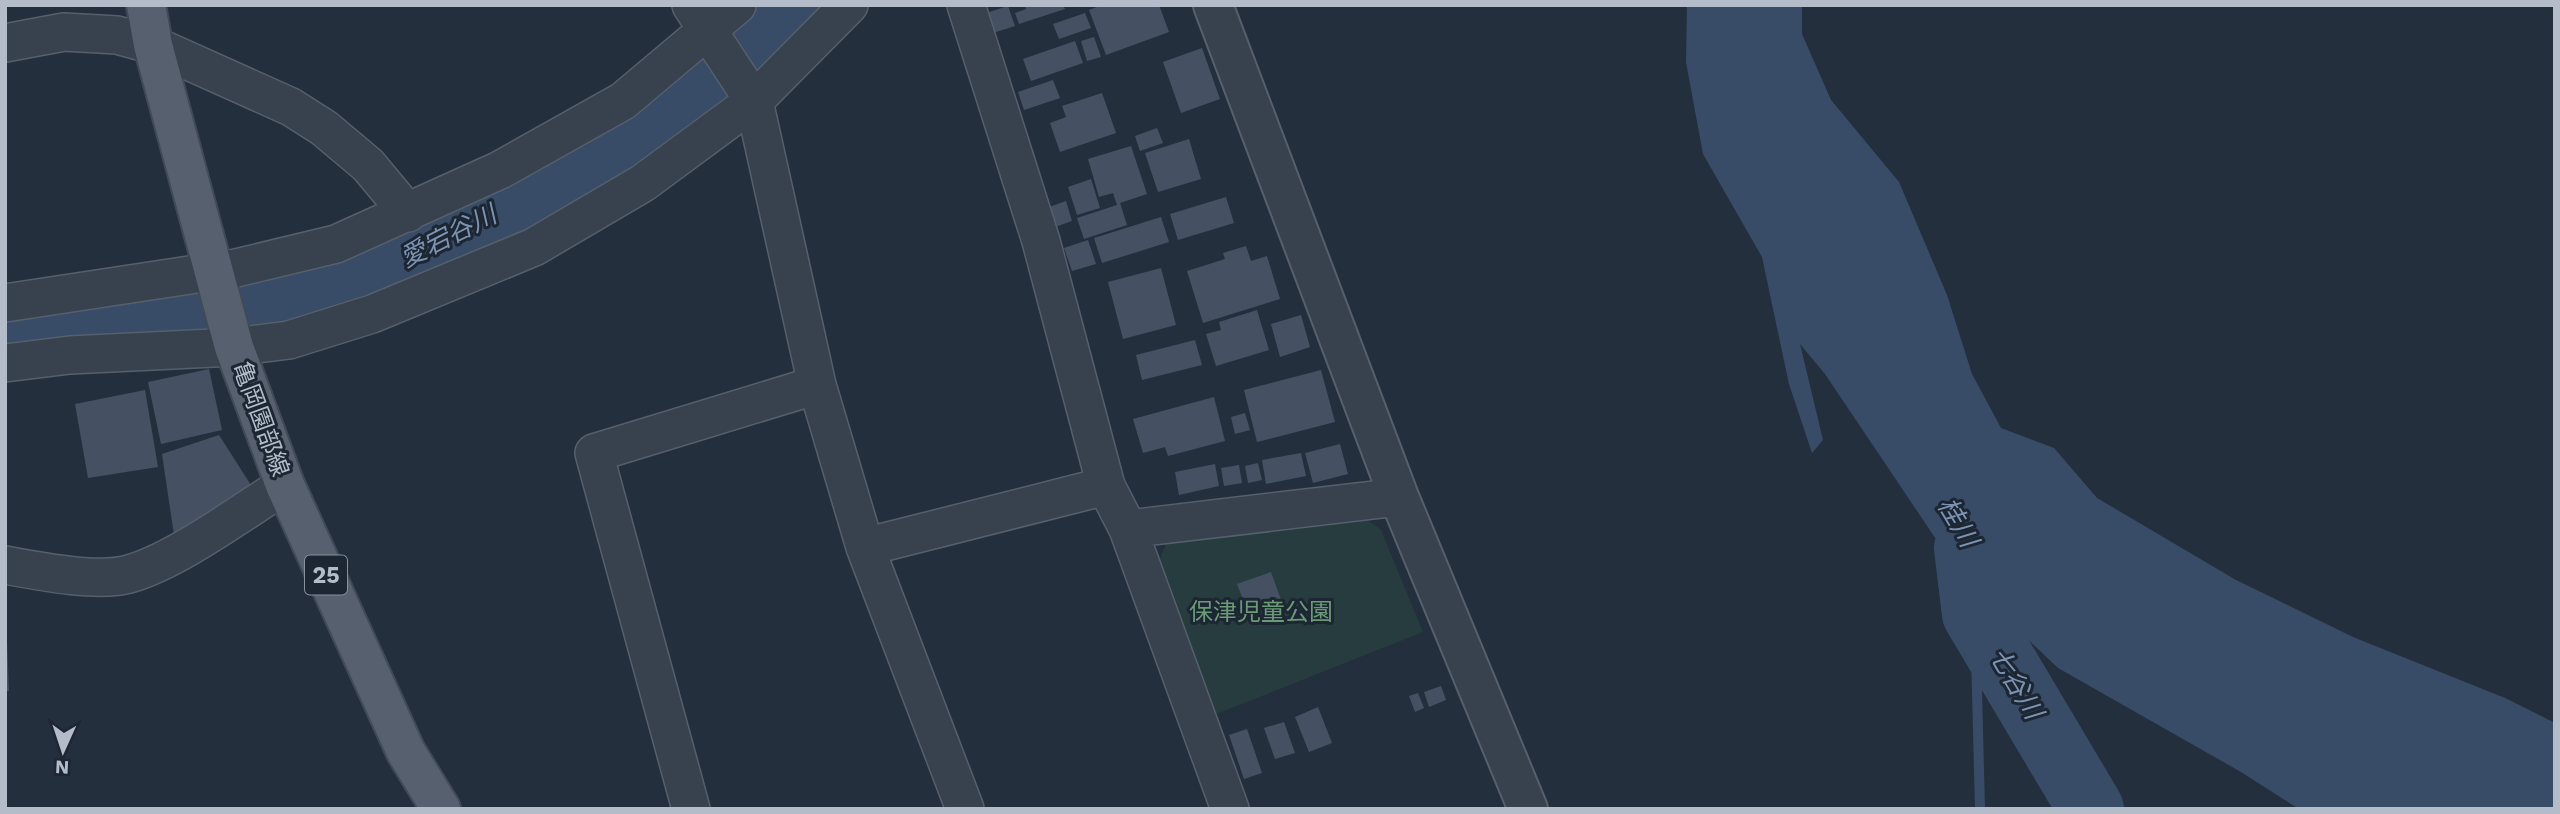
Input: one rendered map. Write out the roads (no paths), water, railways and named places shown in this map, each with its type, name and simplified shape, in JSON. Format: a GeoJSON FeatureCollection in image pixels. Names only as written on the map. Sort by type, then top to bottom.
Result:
{"type":"FeatureCollection","features":[{"type":"Feature","properties":{"kind":"main road","name":"亀岡園部線"},"geometry":{"type":"LineString","coordinates":[[146,5],[153,45],[232,340],[285,485],[406,752],[441,809]]}},
{"type":"Feature","properties":{"kind":"street"},"geometry":{"type":"LineString","coordinates":[[5,303],[216,277],[336,244],[500,170],[623,101],[737,5]]}},
{"type":"Feature","properties":{"kind":"street"},"geometry":{"type":"LineString","coordinates":[[5,363],[232,340],[289,341],[372,314],[534,247],[643,183],[751,96],[849,5]]}},
{"type":"Feature","properties":{"kind":"street"},"geometry":{"type":"LineString","coordinates":[[966,5],[1041,241],[1106,486],[1128,529],[1230,809]]}},
{"type":"Feature","properties":{"kind":"street"},"geometry":{"type":"LineString","coordinates":[[1213,5],[1399,497],[1528,809]]}},
{"type":"Feature","properties":{"kind":"street"},"geometry":{"type":"LineString","coordinates":[[5,43],[60,19],[153,45],[291,107],[324,128],[368,165],[408,213]]}},
{"type":"Feature","properties":{"kind":"street"},"geometry":{"type":"LineString","coordinates":[[706,29],[751,96],[817,385],[864,547],[965,809]]}},
{"type":"Feature","properties":{"kind":"street"},"geometry":{"type":"LineString","coordinates":[[691,809],[594,453],[817,385]]}},
{"type":"Feature","properties":{"kind":"street"},"geometry":{"type":"LineString","coordinates":[[5,565],[67,576],[128,575],[183,549],[285,485]]}},
{"type":"Feature","properties":{"kind":"street"},"geometry":{"type":"LineString","coordinates":[[864,547],[1106,486]]}},
{"type":"Feature","properties":{"kind":"street"},"geometry":{"type":"LineString","coordinates":[[1128,529],[1399,497]]}},
{"type":"Feature","properties":{"kind":"water","name":"桂川"},"geometry":{"type":"Polygon","coordinates":[[[1687,5],[1802,5],[1802,34],[1831,100],[1899,182],[1947,295],[1972,374],[2001,428],[2054,448],[2097,498],[2236,580],[2353,637],[2505,698],[2555,723],[2555,809],[2299,809],[2241,772],[2058,668],[2018,630],[2013,636],[2109,793],[2105,809],[2097,809],[2023,703],[1946,554],[1825,374],[1800,344],[1823,440],[1812,453],[1789,384],[1762,257],[1703,154],[1686,62],[1687,5]]]}},
{"type":"Feature","properties":{"kind":"waterway","name":"愛宕谷川"},"geometry":{"type":"LineString","coordinates":[[5,332],[166,308],[290,298],[421,255],[672,109],[753,41],[790,5]]}},
{"type":"Feature","properties":{"kind":"waterway","name":"七谷川"},"geometry":{"type":"LineString","coordinates":[[1967,548],[1975,614],[2091,809]]}},
{"type":"Feature","properties":{"kind":"waterway"},"geometry":{"type":"LineString","coordinates":[[1975,614],[1980,809]]}},
{"type":"Feature","properties":{"kind":"park label","name":"保津児童公園"},"geometry":{"type":"Point","coordinates":[1261,612]}}]}
